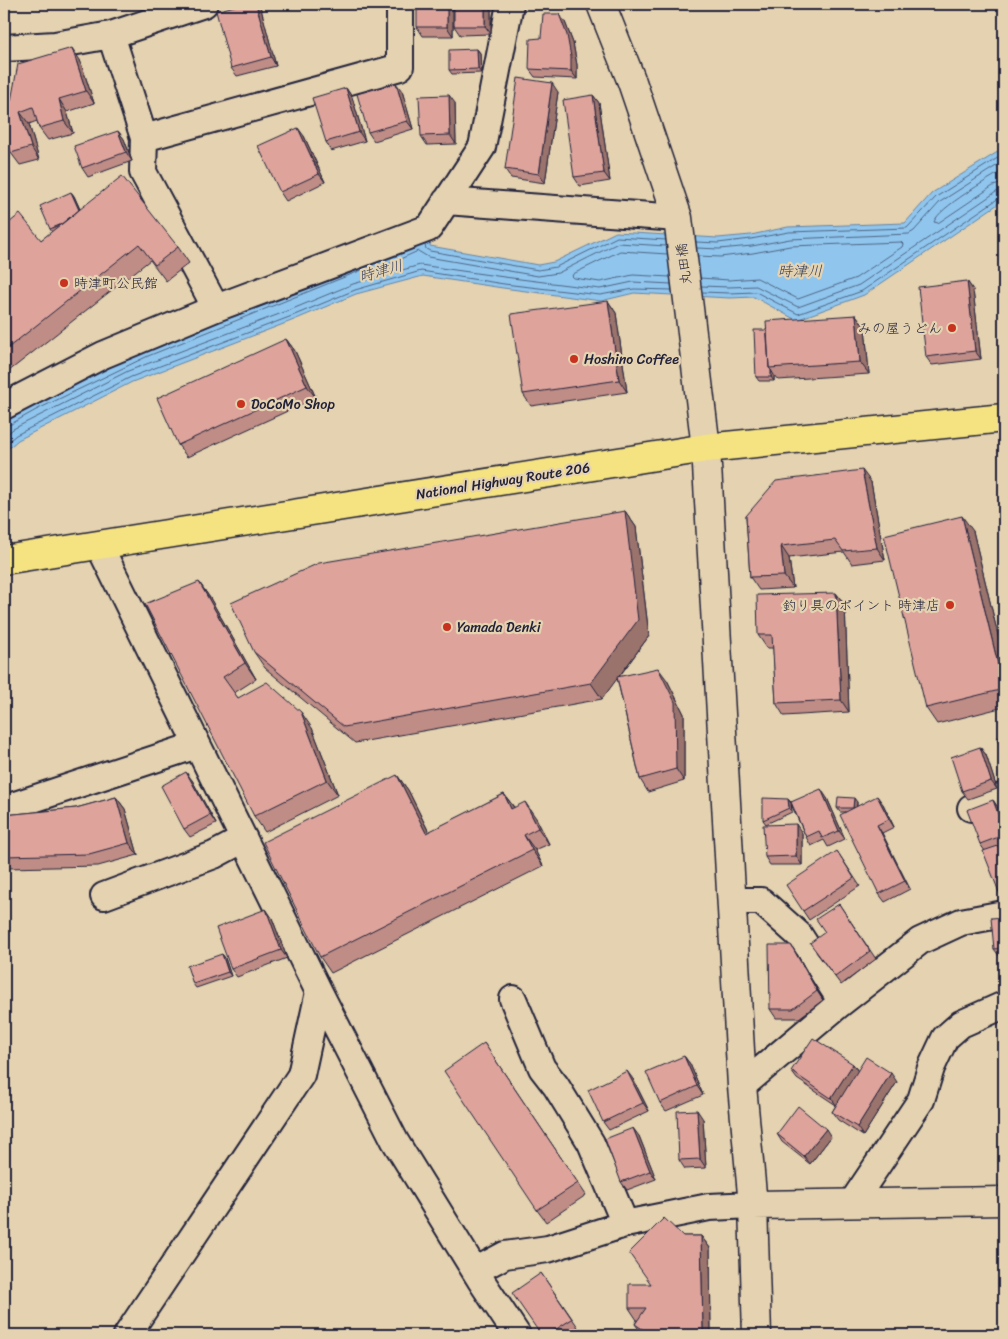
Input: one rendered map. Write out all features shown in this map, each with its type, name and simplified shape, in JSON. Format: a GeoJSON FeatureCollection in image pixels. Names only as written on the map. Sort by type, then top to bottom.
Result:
{"type":"FeatureCollection","features":[{"type":"Feature","properties":{"kind":"highway","name":"National Highway Route 206"},"geometry":{"type":"LineString","coordinates":[[4,560],[706,448],[1004,418]]}},
{"type":"Feature","properties":{"kind":"street"},"geometry":{"type":"LineString","coordinates":[[4,48],[55,45],[111,35],[204,4]]}},
{"type":"Feature","properties":{"kind":"street"},"geometry":{"type":"LineString","coordinates":[[144,138],[400,67],[400,4]]}},
{"type":"Feature","properties":{"kind":"street"},"geometry":{"type":"LineString","coordinates":[[4,406],[103,355],[216,308],[428,228],[482,147],[510,4]]}},
{"type":"Feature","properties":{"kind":"street","name":"丸田橋"},"geometry":{"type":"LineString","coordinates":[[601,4],[632,82],[678,218],[690,310],[706,448],[742,1086],[753,1205],[757,1335]]}},
{"type":"Feature","properties":{"kind":"street"},"geometry":{"type":"LineString","coordinates":[[111,35],[144,138],[143,172],[216,308]]}},
{"type":"Feature","properties":{"kind":"street"},"geometry":{"type":"LineString","coordinates":[[446,201],[678,218]]}},
{"type":"Feature","properties":{"kind":"street"},"geometry":{"type":"LineString","coordinates":[[98,545],[319,992],[395,1141],[517,1335]]}},
{"type":"Feature","properties":{"kind":"street"},"geometry":{"type":"LineString","coordinates":[[12,806],[197,745]]}},
{"type":"Feature","properties":{"kind":"street"},"geometry":{"type":"LineString","coordinates":[[971,808],[1004,796]]}},
{"type":"Feature","properties":{"kind":"street"},"geometry":{"type":"LineString","coordinates":[[104,896],[214,855],[244,839]]}},
{"type":"Feature","properties":{"kind":"street"},"geometry":{"type":"LineString","coordinates":[[732,901],[761,901],[768,906],[799,935],[842,1002]]}},
{"type":"Feature","properties":{"kind":"street"},"geometry":{"type":"LineString","coordinates":[[742,1086],[842,1002],[920,941],[961,922],[1004,914]]}},
{"type":"Feature","properties":{"kind":"street"},"geometry":{"type":"LineString","coordinates":[[127,1335],[301,1075],[319,992]]}},
{"type":"Feature","properties":{"kind":"street"},"geometry":{"type":"LineString","coordinates":[[513,999],[542,1068],[556,1086],[591,1143],[626,1224]]}},
{"type":"Feature","properties":{"kind":"street"},"geometry":{"type":"LineString","coordinates":[[852,1203],[921,1100],[931,1068],[945,1038],[961,1024],[1004,1005]]}},
{"type":"Feature","properties":{"kind":"street"},"geometry":{"type":"LineString","coordinates":[[475,1271],[505,1255],[548,1249],[626,1224],[709,1207],[1004,1201]]}},
{"type":"Feature","properties":{"kind":"water","name":"時津川"},"geometry":{"type":"Polygon","coordinates":[[[1004,148],[1004,200],[864,295],[796,320],[754,297],[730,298],[634,293],[601,301],[423,276],[356,294],[294,320],[132,382],[18,440],[4,452],[4,415],[144,346],[431,232],[430,246],[538,265],[554,262],[616,232],[718,238],[751,235],[788,227],[905,223],[932,193],[1004,148]]]}},
{"type":"Feature","properties":{"kind":"building"},"geometry":{"type":"Polygon","coordinates":[[[242,4],[256,4],[271,57],[231,68],[216,11],[242,4]]]}},
{"type":"Feature","properties":{"kind":"building"},"geometry":{"type":"Polygon","coordinates":[[[417,4],[447,4],[447,27],[417,27],[417,4]]]}},
{"type":"Feature","properties":{"kind":"building"},"geometry":{"type":"Polygon","coordinates":[[[454,4],[485,4],[485,26],[454,26],[454,4]]]}},
{"type":"Feature","properties":{"kind":"building"},"geometry":{"type":"Polygon","coordinates":[[[543,14],[559,14],[567,35],[571,57],[571,71],[529,69],[530,39],[541,38],[543,14]]]}},
{"type":"Feature","properties":{"kind":"building"},"geometry":{"type":"Polygon","coordinates":[[[72,48],[86,91],[59,99],[64,121],[39,128],[33,107],[20,112],[31,147],[11,153],[4,128],[4,103],[11,101],[18,64],[72,48]]]}},
{"type":"Feature","properties":{"kind":"building"},"geometry":{"type":"Polygon","coordinates":[[[477,49],[478,69],[449,70],[449,50],[477,49]]]}},
{"type":"Feature","properties":{"kind":"building"},"geometry":{"type":"Polygon","coordinates":[[[518,78],[552,83],[539,174],[505,169],[518,78]]]}},
{"type":"Feature","properties":{"kind":"building"},"geometry":{"type":"Polygon","coordinates":[[[396,83],[407,121],[368,132],[357,94],[396,83]]]}},
{"type":"Feature","properties":{"kind":"building"},"geometry":{"type":"Polygon","coordinates":[[[346,88],[359,132],[326,142],[312,98],[346,88]]]}},
{"type":"Feature","properties":{"kind":"building"},"geometry":{"type":"Polygon","coordinates":[[[449,95],[450,135],[421,136],[419,96],[449,95]]]}},
{"type":"Feature","properties":{"kind":"building"},"geometry":{"type":"Polygon","coordinates":[[[593,95],[604,173],[574,177],[563,100],[593,95]]]}},
{"type":"Feature","properties":{"kind":"building"},"geometry":{"type":"Polygon","coordinates":[[[298,128],[319,174],[280,192],[258,146],[298,128]]]}},
{"type":"Feature","properties":{"kind":"building"},"geometry":{"type":"Polygon","coordinates":[[[118,131],[126,152],[82,168],[74,146],[118,131]]]}},
{"type":"Feature","properties":{"kind":"building","name":"時津町公民館"},"geometry":{"type":"Polygon","coordinates":[[[122,176],[178,247],[155,265],[139,244],[4,351],[4,227],[20,214],[41,240],[122,176]]]}},
{"type":"Feature","properties":{"kind":"building"},"geometry":{"type":"Polygon","coordinates":[[[71,192],[79,210],[62,224],[50,229],[40,206],[71,192]]]}},
{"type":"Feature","properties":{"kind":"building","name":"みの屋うどん"},"geometry":{"type":"Polygon","coordinates":[[[967,281],[975,351],[926,357],[918,287],[967,281]]]}},
{"type":"Feature","properties":{"kind":"building","name":"Hoshino Coffee"},"geometry":{"type":"Polygon","coordinates":[[[608,301],[619,380],[523,394],[511,314],[608,301]]]}},
{"type":"Feature","properties":{"kind":"building"},"geometry":{"type":"Polygon","coordinates":[[[856,315],[860,362],[769,368],[766,321],[856,315]]]}},
{"type":"Feature","properties":{"kind":"building"},"geometry":{"type":"Polygon","coordinates":[[[754,330],[767,330],[771,377],[756,377],[754,330]]]}},
{"type":"Feature","properties":{"kind":"building","name":"DoCoMo Shop"},"geometry":{"type":"Polygon","coordinates":[[[286,339],[307,386],[178,445],[157,398],[286,339]]]}},
{"type":"Feature","properties":{"kind":"building"},"geometry":{"type":"Polygon","coordinates":[[[862,470],[877,548],[843,551],[835,540],[781,546],[784,576],[750,577],[746,516],[776,481],[862,470]]]}},
{"type":"Feature","properties":{"kind":"building","name":"Yamada Denki"},"geometry":{"type":"Polygon","coordinates":[[[625,511],[638,620],[591,683],[344,727],[254,652],[231,603],[319,563],[625,511]]]}},
{"type":"Feature","properties":{"kind":"building","name":"釣り具のポイント 時津店"},"geometry":{"type":"Polygon","coordinates":[[[962,516],[1004,689],[926,708],[884,535],[962,516]]]}},
{"type":"Feature","properties":{"kind":"building"},"geometry":{"type":"Polygon","coordinates":[[[199,582],[245,663],[223,677],[238,698],[267,682],[301,712],[327,780],[254,816],[145,604],[199,582]]]}},
{"type":"Feature","properties":{"kind":"building"},"geometry":{"type":"Polygon","coordinates":[[[836,593],[841,700],[776,703],[772,635],[758,635],[757,595],[836,593]]]}},
{"type":"Feature","properties":{"kind":"building"},"geometry":{"type":"Polygon","coordinates":[[[658,668],[675,702],[676,769],[640,779],[617,677],[658,668]]]}},
{"type":"Feature","properties":{"kind":"building"},"geometry":{"type":"Polygon","coordinates":[[[1004,736],[1004,758],[997,738],[1004,736]]]}},
{"type":"Feature","properties":{"kind":"building"},"geometry":{"type":"Polygon","coordinates":[[[980,747],[991,781],[962,791],[951,757],[980,747]]]}},
{"type":"Feature","properties":{"kind":"building"},"geometry":{"type":"Polygon","coordinates":[[[186,772],[210,815],[184,829],[161,786],[186,772]]]}},
{"type":"Feature","properties":{"kind":"building"},"geometry":{"type":"Polygon","coordinates":[[[397,775],[426,833],[504,794],[511,809],[525,802],[538,828],[524,835],[532,850],[320,957],[263,842],[397,775]]]}},
{"type":"Feature","properties":{"kind":"building"},"geometry":{"type":"Polygon","coordinates":[[[821,789],[839,831],[822,838],[819,831],[806,837],[791,802],[821,789]]]}},
{"type":"Feature","properties":{"kind":"building"},"geometry":{"type":"Polygon","coordinates":[[[877,796],[889,819],[877,825],[905,881],[879,894],[840,815],[877,796]]]}},
{"type":"Feature","properties":{"kind":"building"},"geometry":{"type":"Polygon","coordinates":[[[116,797],[129,843],[89,854],[4,856],[4,815],[76,808],[116,797]]]}},
{"type":"Feature","properties":{"kind":"building"},"geometry":{"type":"Polygon","coordinates":[[[838,797],[854,798],[853,808],[837,808],[838,797]]]}},
{"type":"Feature","properties":{"kind":"building"},"geometry":{"type":"Polygon","coordinates":[[[763,798],[788,799],[789,808],[763,820],[763,798]]]}},
{"type":"Feature","properties":{"kind":"building"},"geometry":{"type":"Polygon","coordinates":[[[993,800],[1004,835],[980,844],[967,810],[993,800]]]}},
{"type":"Feature","properties":{"kind":"building"},"geometry":{"type":"Polygon","coordinates":[[[796,824],[796,856],[765,857],[763,825],[796,824]]]}},
{"type":"Feature","properties":{"kind":"building"},"geometry":{"type":"Polygon","coordinates":[[[1004,844],[1004,890],[999,892],[983,851],[1004,844]]]}},
{"type":"Feature","properties":{"kind":"building"},"geometry":{"type":"Polygon","coordinates":[[[837,851],[854,878],[803,911],[786,885],[837,851]]]}},
{"type":"Feature","properties":{"kind":"building"},"geometry":{"type":"Polygon","coordinates":[[[839,904],[870,951],[835,977],[810,943],[825,932],[816,919],[839,904]]]}},
{"type":"Feature","properties":{"kind":"building"},"geometry":{"type":"Polygon","coordinates":[[[266,909],[281,950],[231,969],[216,928],[266,909]]]}},
{"type":"Feature","properties":{"kind":"building"},"geometry":{"type":"Polygon","coordinates":[[[1004,917],[1004,948],[994,949],[991,918],[1004,917]]]}},
{"type":"Feature","properties":{"kind":"building"},"geometry":{"type":"Polygon","coordinates":[[[769,945],[791,945],[817,991],[793,1009],[770,1009],[769,945]]]}},
{"type":"Feature","properties":{"kind":"building"},"geometry":{"type":"Polygon","coordinates":[[[222,954],[228,972],[193,984],[187,966],[222,954]]]}},
{"type":"Feature","properties":{"kind":"building"},"geometry":{"type":"Polygon","coordinates":[[[813,1038],[853,1064],[831,1098],[791,1071],[813,1038]]]}},
{"type":"Feature","properties":{"kind":"building"},"geometry":{"type":"Polygon","coordinates":[[[484,1043],[578,1183],[537,1210],[444,1071],[484,1043]]]}},
{"type":"Feature","properties":{"kind":"building"},"geometry":{"type":"Polygon","coordinates":[[[684,1056],[697,1086],[660,1103],[646,1072],[684,1056]]]}},
{"type":"Feature","properties":{"kind":"building"},"geometry":{"type":"Polygon","coordinates":[[[866,1057],[891,1073],[857,1127],[832,1112],[866,1057]]]}},
{"type":"Feature","properties":{"kind":"building"},"geometry":{"type":"Polygon","coordinates":[[[627,1071],[643,1103],[603,1122],[588,1090],[627,1071]]]}},
{"type":"Feature","properties":{"kind":"building"},"geometry":{"type":"Polygon","coordinates":[[[798,1106],[826,1129],[804,1156],[777,1134],[798,1106]]]}},
{"type":"Feature","properties":{"kind":"building"},"geometry":{"type":"Polygon","coordinates":[[[697,1110],[700,1159],[679,1160],[677,1111],[697,1110]]]}},
{"type":"Feature","properties":{"kind":"building"},"geometry":{"type":"Polygon","coordinates":[[[633,1128],[650,1171],[621,1182],[605,1139],[633,1128]]]}},
{"type":"Feature","properties":{"kind":"building"},"geometry":{"type":"Polygon","coordinates":[[[664,1218],[683,1236],[701,1236],[703,1331],[682,1331],[679,1335],[651,1335],[635,1324],[646,1308],[629,1308],[629,1284],[651,1284],[629,1253],[664,1218]]]}},
{"type":"Feature","properties":{"kind":"building"},"geometry":{"type":"Polygon","coordinates":[[[541,1273],[572,1319],[547,1335],[541,1335],[512,1293],[541,1273]]]}},
{"type":"Feature","properties":{"kind":"place","name":"時津町公民館"},"geometry":{"type":"Point","coordinates":[64,283]}},
{"type":"Feature","properties":{"kind":"place","name":"みの屋うどん"},"geometry":{"type":"Point","coordinates":[952,328]}},
{"type":"Feature","properties":{"kind":"place","name":"Hoshino Coffee"},"geometry":{"type":"Point","coordinates":[574,359]}},
{"type":"Feature","properties":{"kind":"place","name":"DoCoMo Shop"},"geometry":{"type":"Point","coordinates":[241,404]}},
{"type":"Feature","properties":{"kind":"place","name":"釣り具のポイント 時津店"},"geometry":{"type":"Point","coordinates":[950,605]}},
{"type":"Feature","properties":{"kind":"place","name":"Yamada Denki"},"geometry":{"type":"Point","coordinates":[447,627]}}]}
